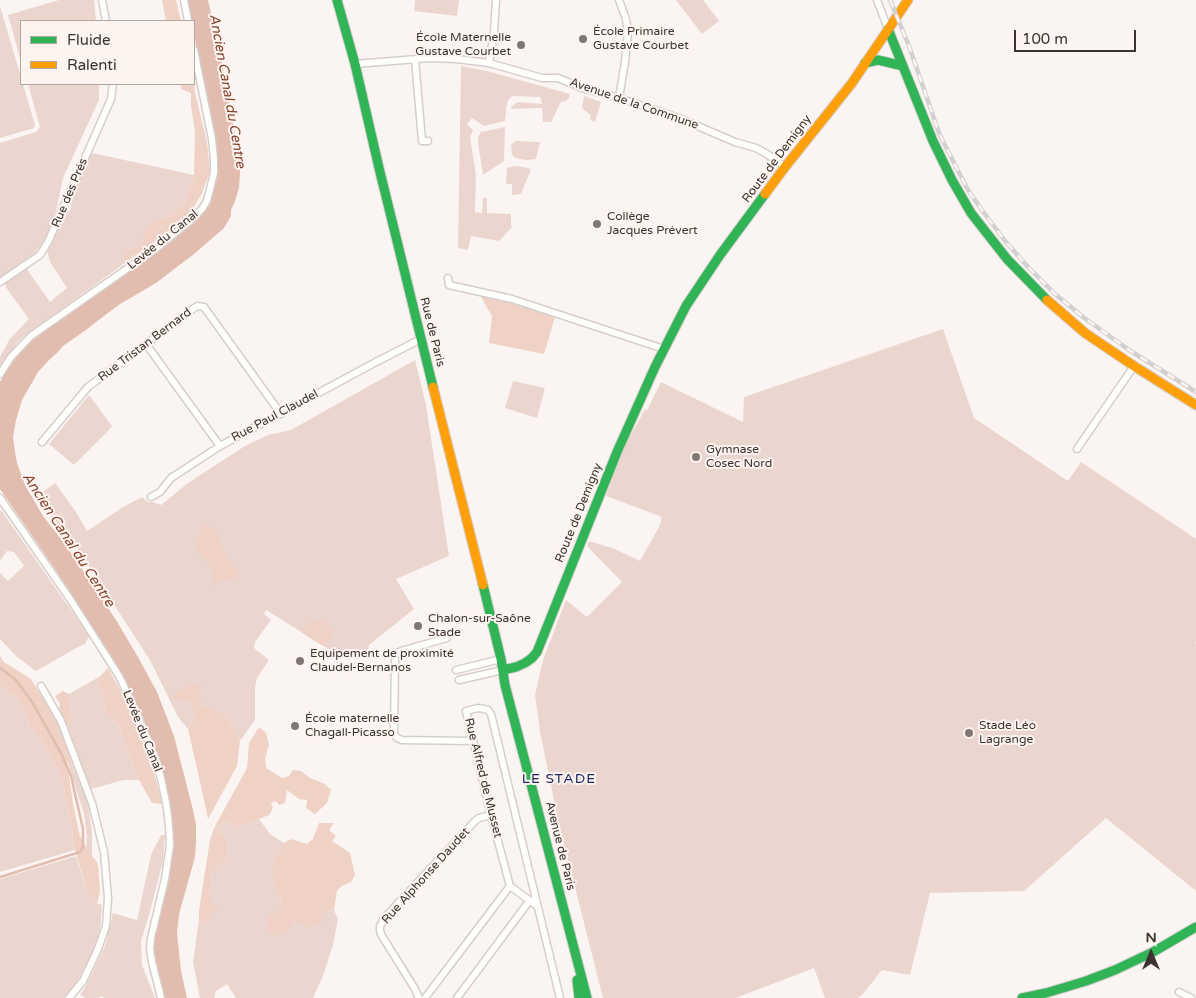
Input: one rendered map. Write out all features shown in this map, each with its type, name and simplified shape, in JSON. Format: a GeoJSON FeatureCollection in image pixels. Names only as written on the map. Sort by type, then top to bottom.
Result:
{"type":"FeatureCollection","features":[{"type":"Feature","properties":{"kind":"main road","name":"Rue de Paris"},"geometry":{"type":"LineString","coordinates":[[337,0],[355,64],[378,168],[503,670]]}},
{"type":"Feature","properties":{"kind":"main road","name":"Route de Demigny"},"geometry":{"type":"LineString","coordinates":[[503,670],[525,663],[537,652],[617,452],[664,349],[686,306],[720,254],[852,83],[908,0]]}},
{"type":"Feature","properties":{"kind":"main road"},"geometry":{"type":"LineString","coordinates":[[888,29],[933,141],[952,180],[971,214],[1007,259],[1042,296],[1085,333],[1196,405]]}},
{"type":"Feature","properties":{"kind":"main road"},"geometry":{"type":"LineString","coordinates":[[865,63],[878,60],[903,66]]}},
{"type":"Feature","properties":{"kind":"main road","name":"Avenue de Paris"},"geometry":{"type":"LineString","coordinates":[[503,670],[586,998]]}},
{"type":"Feature","properties":{"kind":"main road"},"geometry":{"type":"LineString","coordinates":[[1022,998],[1086,981],[1114,970],[1153,952],[1196,927]]}},
{"type":"Feature","properties":{"kind":"main road"},"geometry":{"type":"LineString","coordinates":[[573,948],[579,998]]}},
{"type":"Feature","properties":{"kind":"street"},"geometry":{"type":"LineString","coordinates":[[102,0],[106,20]]}},
{"type":"Feature","properties":{"kind":"street"},"geometry":{"type":"LineString","coordinates":[[184,0],[188,20]]}},
{"type":"Feature","properties":{"kind":"street"},"geometry":{"type":"LineString","coordinates":[[489,63],[494,32],[496,0]]}},
{"type":"Feature","properties":{"kind":"street"},"geometry":{"type":"LineString","coordinates":[[619,0],[626,19],[628,32],[619,98]]}},
{"type":"Feature","properties":{"kind":"street"},"geometry":{"type":"LineString","coordinates":[[877,0],[888,29]]}},
{"type":"Feature","properties":{"kind":"street","name":"Levée du Canal"},"geometry":{"type":"LineString","coordinates":[[0,374],[11,357],[31,336],[158,248],[202,209],[207,201],[214,173],[214,159],[212,139],[195,55]]}},
{"type":"Feature","properties":{"kind":"street","name":"Avenue de la Commune"},"geometry":{"type":"LineString","coordinates":[[355,64],[430,58],[456,59],[489,63],[542,78],[558,78],[585,89],[619,98],[685,121],[735,142],[756,148],[786,167]]}},
{"type":"Feature","properties":{"kind":"street"},"geometry":{"type":"LineString","coordinates":[[415,59],[422,141],[428,141]]}},
{"type":"Feature","properties":{"kind":"street","name":"Rue des Prés"},"geometry":{"type":"LineString","coordinates":[[0,282],[40,255],[48,242],[111,98],[113,85]]}},
{"type":"Feature","properties":{"kind":"street"},"geometry":{"type":"LineString","coordinates":[[448,278],[449,285],[512,299],[664,349]]}},
{"type":"Feature","properties":{"kind":"street","name":"Rue Tristan Bernard"},"geometry":{"type":"LineString","coordinates":[[42,442],[88,388],[197,306],[204,308],[281,414]]}},
{"type":"Feature","properties":{"kind":"street","name":"Rue Paul Claudel"},"geometry":{"type":"LineString","coordinates":[[151,497],[160,492],[171,478],[220,446],[421,339]]}},
{"type":"Feature","properties":{"kind":"street"},"geometry":{"type":"LineString","coordinates":[[146,344],[220,446]]}},
{"type":"Feature","properties":{"kind":"street"},"geometry":{"type":"LineString","coordinates":[[1077,449],[1134,366]]}},
{"type":"Feature","properties":{"kind":"street","name":"Levée du Canal"},"geometry":{"type":"LineString","coordinates":[[0,498],[70,599],[119,676],[144,728],[155,758],[161,778],[170,826],[170,845],[165,879],[150,938],[152,962],[161,998]]}},
{"type":"Feature","properties":{"kind":"street"},"geometry":{"type":"LineString","coordinates":[[447,638],[396,654],[394,734],[402,740],[473,741]]}},
{"type":"Feature","properties":{"kind":"street"},"geometry":{"type":"LineString","coordinates":[[456,670],[501,659]]}},
{"type":"Feature","properties":{"kind":"street"},"geometry":{"type":"LineString","coordinates":[[458,680],[503,670]]}},
{"type":"Feature","properties":{"kind":"street"},"geometry":{"type":"LineString","coordinates":[[41,686],[61,721],[92,803],[104,852],[108,898],[106,926],[84,981],[69,998]]}},
{"type":"Feature","properties":{"kind":"street","name":"Rue Alfred de Musset"},"geometry":{"type":"LineString","coordinates":[[510,886],[466,711],[478,708],[488,710],[491,714],[560,998]]}},
{"type":"Feature","properties":{"kind":"street","name":"Rue Alphonse Daudet"},"geometry":{"type":"LineString","coordinates":[[419,998],[382,936],[380,926],[387,915],[475,821],[491,815]]}},
{"type":"Feature","properties":{"kind":"street"},"geometry":{"type":"LineString","coordinates":[[425,998],[510,886],[537,906]]}},
{"type":"Feature","properties":{"kind":"street"},"geometry":{"type":"LineString","coordinates":[[457,998],[530,900]]}},
{"type":"Feature","properties":{"kind":"street"},"geometry":{"type":"LineString","coordinates":[[1179,992],[1191,998]]}},
{"type":"Feature","properties":{"kind":"shaded area"},"geometry":{"type":"Polygon","coordinates":[[[59,0],[94,0],[96,20],[20,20],[20,58],[8,15],[59,0]]]}},
{"type":"Feature","properties":{"kind":"shaded area"},"geometry":{"type":"Polygon","coordinates":[[[162,0],[176,0],[181,20],[166,20],[162,0]]]}},
{"type":"Feature","properties":{"kind":"shaded area"},"geometry":{"type":"Polygon","coordinates":[[[415,0],[459,0],[457,16],[414,11],[415,0]]]}},
{"type":"Feature","properties":{"kind":"shaded area"},"geometry":{"type":"Polygon","coordinates":[[[676,0],[703,0],[719,21],[702,34],[676,0]]]}},
{"type":"Feature","properties":{"kind":"shaded area"},"geometry":{"type":"Polygon","coordinates":[[[0,6],[20,74],[20,85],[23,85],[35,125],[34,128],[0,138],[0,6]]]}},
{"type":"Feature","properties":{"kind":"shaded area"},"geometry":{"type":"Polygon","coordinates":[[[461,66],[487,71],[570,94],[566,101],[561,102],[551,122],[543,122],[542,108],[511,109],[518,102],[542,104],[540,97],[513,96],[507,103],[505,121],[484,126],[472,118],[467,124],[473,130],[470,138],[476,175],[475,212],[482,213],[483,198],[487,198],[487,213],[511,214],[512,227],[499,241],[471,236],[468,250],[458,248],[461,66]]]}},
{"type":"Feature","properties":{"kind":"shaded area"},"geometry":{"type":"Polygon","coordinates":[[[28,85],[99,85],[99,100],[63,178],[53,225],[46,240],[35,253],[0,277],[0,143],[36,132],[40,127],[28,85]]]}},
{"type":"Feature","properties":{"kind":"shaded area"},"geometry":{"type":"Polygon","coordinates":[[[181,85],[194,85],[207,142],[210,172],[194,207],[181,222],[125,263],[123,259],[125,252],[142,246],[145,230],[155,221],[168,217],[180,208],[187,197],[194,175],[195,132],[191,93],[181,89],[181,85]]]}},
{"type":"Feature","properties":{"kind":"shaded area"},"geometry":{"type":"Polygon","coordinates":[[[584,96],[601,102],[595,122],[590,120],[591,115],[582,107],[584,96]]]}},
{"type":"Feature","properties":{"kind":"shaded area"},"geometry":{"type":"Polygon","coordinates":[[[505,127],[504,161],[483,175],[478,137],[481,132],[505,127]]]}},
{"type":"Feature","properties":{"kind":"shaded area"},"geometry":{"type":"Polygon","coordinates":[[[516,141],[540,142],[536,159],[527,160],[514,157],[511,145],[516,141]]]}},
{"type":"Feature","properties":{"kind":"shaded area"},"geometry":{"type":"Polygon","coordinates":[[[92,153],[194,175],[187,197],[180,208],[168,217],[155,221],[142,246],[125,252],[123,259],[125,263],[17,343],[0,370],[0,357],[9,340],[29,319],[7,289],[5,283],[26,268],[50,302],[67,288],[50,262],[47,250],[64,211],[69,212],[72,206],[69,203],[70,199],[92,153]]]}},
{"type":"Feature","properties":{"kind":"shaded area"},"geometry":{"type":"Polygon","coordinates":[[[514,166],[531,169],[521,194],[512,195],[512,184],[506,184],[507,168],[514,166]]]}},
{"type":"Feature","properties":{"kind":"shaded area"},"geometry":{"type":"Polygon","coordinates":[[[481,296],[513,303],[555,317],[544,354],[489,343],[492,316],[481,296]]]}},
{"type":"Feature","properties":{"kind":"shaded area"},"geometry":{"type":"Polygon","coordinates":[[[943,329],[974,418],[1068,481],[1081,462],[1196,539],[1196,891],[1106,818],[1024,891],[930,893],[910,975],[882,970],[858,998],[825,998],[814,968],[736,998],[603,998],[558,820],[540,732],[535,695],[543,660],[566,600],[587,617],[622,582],[587,546],[589,541],[615,549],[640,561],[659,527],[662,517],[606,496],[619,456],[630,432],[632,433],[645,409],[647,410],[661,382],[743,422],[744,397],[943,329]]]}},
{"type":"Feature","properties":{"kind":"shaded area"},"geometry":{"type":"Polygon","coordinates":[[[415,360],[426,405],[449,556],[396,579],[414,609],[369,645],[368,653],[360,657],[343,658],[266,610],[264,614],[271,620],[255,642],[254,648],[269,660],[257,678],[255,687],[255,720],[240,741],[223,713],[201,705],[188,729],[178,717],[150,660],[72,540],[56,522],[39,495],[55,483],[87,531],[142,497],[148,502],[161,505],[188,483],[245,446],[268,435],[291,430],[415,360]]]}},
{"type":"Feature","properties":{"kind":"shaded area"},"geometry":{"type":"Polygon","coordinates":[[[513,381],[545,388],[537,418],[505,408],[513,381]]]}},
{"type":"Feature","properties":{"kind":"shaded area"},"geometry":{"type":"Polygon","coordinates":[[[89,395],[112,426],[74,465],[49,444],[89,395]]]}},
{"type":"Feature","properties":{"kind":"shaded area"},"geometry":{"type":"Polygon","coordinates":[[[1,510],[89,636],[85,644],[36,671],[17,657],[0,639],[0,573],[8,581],[24,566],[14,552],[7,551],[0,561],[1,510]]]}},
{"type":"Feature","properties":{"kind":"shaded area"},"geometry":{"type":"Polygon","coordinates":[[[206,524],[218,535],[224,553],[240,575],[231,582],[224,580],[214,585],[213,572],[205,559],[197,551],[195,543],[200,536],[200,529],[206,524]]]}},
{"type":"Feature","properties":{"kind":"shaded area"},"geometry":{"type":"Polygon","coordinates":[[[314,619],[324,622],[333,631],[330,639],[323,646],[302,633],[305,625],[314,619]]]}},
{"type":"Feature","properties":{"kind":"shaded area"},"geometry":{"type":"Polygon","coordinates":[[[0,656],[4,662],[31,679],[58,722],[73,766],[67,761],[80,836],[98,864],[100,891],[97,903],[88,893],[73,843],[62,778],[40,738],[30,727],[20,701],[0,685],[0,656]]]}},
{"type":"Feature","properties":{"kind":"shaded area"},"geometry":{"type":"Polygon","coordinates":[[[108,668],[124,697],[136,725],[153,768],[162,804],[152,803],[139,780],[119,725],[105,712],[103,692],[97,686],[99,677],[108,668]]]}},
{"type":"Feature","properties":{"kind":"shaded area"},"geometry":{"type":"Polygon","coordinates":[[[99,677],[97,686],[103,692],[105,712],[119,725],[139,780],[124,780],[91,789],[68,728],[71,714],[69,694],[99,677]]]}},
{"type":"Feature","properties":{"kind":"shaded area"},"geometry":{"type":"Polygon","coordinates":[[[194,684],[201,684],[199,694],[201,705],[223,713],[240,741],[237,766],[208,819],[188,729],[195,717],[191,701],[176,701],[173,698],[178,691],[194,684]]]}},
{"type":"Feature","properties":{"kind":"shaded area"},"geometry":{"type":"Polygon","coordinates":[[[0,685],[20,701],[30,727],[40,738],[62,778],[75,850],[0,872],[0,685]]]}},
{"type":"Feature","properties":{"kind":"shaded area"},"geometry":{"type":"Polygon","coordinates":[[[63,691],[69,694],[71,714],[68,728],[59,708],[60,704],[55,696],[63,691]]]}},
{"type":"Feature","properties":{"kind":"shaded area"},"geometry":{"type":"Polygon","coordinates":[[[259,727],[266,733],[269,745],[265,758],[266,768],[282,778],[289,776],[293,770],[301,771],[310,778],[325,784],[331,790],[327,803],[315,814],[306,808],[307,800],[299,799],[287,790],[285,803],[279,805],[276,801],[271,803],[273,808],[269,815],[245,825],[234,826],[226,821],[214,828],[247,768],[249,743],[259,727]]]}},
{"type":"Feature","properties":{"kind":"shaded area"},"geometry":{"type":"Polygon","coordinates":[[[67,760],[73,766],[88,803],[92,832],[92,855],[86,847],[87,837],[84,814],[67,760]]]}},
{"type":"Feature","properties":{"kind":"shaded area"},"geometry":{"type":"Polygon","coordinates":[[[259,819],[270,834],[284,843],[274,859],[274,884],[282,903],[280,909],[285,933],[295,922],[303,926],[322,912],[334,910],[338,919],[333,945],[323,976],[313,998],[236,998],[227,984],[216,991],[214,998],[200,998],[193,962],[199,919],[208,924],[216,909],[215,903],[209,895],[213,882],[210,874],[227,859],[229,846],[224,837],[214,828],[226,821],[234,826],[245,825],[259,819]]]}},
{"type":"Feature","properties":{"kind":"shaded area"},"geometry":{"type":"Polygon","coordinates":[[[319,823],[334,823],[329,830],[336,836],[332,841],[350,853],[355,875],[351,882],[342,886],[337,891],[334,910],[322,912],[320,924],[309,927],[295,922],[285,933],[274,935],[267,929],[267,917],[280,909],[282,903],[274,884],[274,859],[284,843],[291,839],[307,844],[313,839],[319,823]]]}},
{"type":"Feature","properties":{"kind":"shaded area"},"geometry":{"type":"Polygon","coordinates":[[[214,828],[224,837],[229,846],[227,859],[210,874],[213,882],[209,895],[217,909],[208,924],[199,919],[199,910],[210,840],[214,828]]]}},
{"type":"Feature","properties":{"kind":"shaded area"},"geometry":{"type":"Polygon","coordinates":[[[161,835],[165,835],[163,861],[141,941],[142,965],[155,998],[105,998],[101,996],[99,998],[86,998],[80,995],[105,946],[113,913],[137,920],[151,855],[161,835]]]}},
{"type":"Feature","properties":{"kind":"shaded area"},"geometry":{"type":"Polygon","coordinates":[[[76,856],[88,893],[97,903],[102,905],[100,932],[91,956],[75,985],[64,998],[0,998],[0,879],[76,856]]]}},
{"type":"Feature","properties":{"kind":"water","name":"Ancien Canal du Centre"},"geometry":{"type":"Polygon","coordinates":[[[187,0],[208,0],[220,52],[240,162],[239,188],[231,210],[231,216],[224,228],[194,254],[156,283],[120,304],[63,346],[50,359],[38,372],[22,400],[13,437],[17,463],[25,485],[43,516],[87,576],[138,657],[157,692],[174,736],[196,824],[196,842],[195,857],[179,914],[177,933],[181,971],[187,998],[164,998],[152,948],[157,921],[169,880],[174,837],[162,771],[143,717],[110,654],[0,489],[0,382],[12,362],[30,342],[161,248],[210,200],[218,172],[216,144],[195,40],[195,20],[191,20],[187,0]]]}},
{"type":"Feature","properties":{"kind":"waterway"},"geometry":{"type":"LineString","coordinates":[[0,668],[15,679],[32,702],[61,753],[71,776],[83,829],[83,847],[80,852],[0,877]]}},
{"type":"Feature","properties":{"kind":"railway"},"geometry":{"type":"LineString","coordinates":[[890,0],[909,46],[939,133],[968,190],[1006,242],[1055,294],[1083,317],[1129,350],[1196,392]]}},
{"type":"Feature","properties":{"kind":"traffic: fast"},"geometry":{"type":"LineString","coordinates":[[337,0],[355,64],[433,387]]}},
{"type":"Feature","properties":{"kind":"traffic: fast"},"geometry":{"type":"LineString","coordinates":[[888,29],[933,141],[971,213],[1007,259],[1047,300]]}},
{"type":"Feature","properties":{"kind":"traffic: fast"},"geometry":{"type":"LineString","coordinates":[[865,63],[878,60],[903,66]]}},
{"type":"Feature","properties":{"kind":"traffic: fast"},"geometry":{"type":"LineString","coordinates":[[503,670],[525,663],[537,652],[617,452],[655,367],[686,306],[720,255],[765,194]]}},
{"type":"Feature","properties":{"kind":"traffic: fast"},"geometry":{"type":"LineString","coordinates":[[483,585],[501,659],[505,685],[587,998]]}},
{"type":"Feature","properties":{"kind":"traffic: fast"},"geometry":{"type":"LineString","coordinates":[[1022,998],[1086,981],[1115,970],[1153,952],[1196,927]]}},
{"type":"Feature","properties":{"kind":"traffic: fast"},"geometry":{"type":"LineString","coordinates":[[577,980],[579,998]]}},
{"type":"Feature","properties":{"kind":"traffic: slow"},"geometry":{"type":"LineString","coordinates":[[765,194],[852,83],[908,0]]}},
{"type":"Feature","properties":{"kind":"traffic: slow"},"geometry":{"type":"LineString","coordinates":[[1047,300],[1085,333],[1196,405]]}},
{"type":"Feature","properties":{"kind":"traffic: slow"},"geometry":{"type":"LineString","coordinates":[[433,387],[483,585]]}},
{"type":"Feature","properties":{"kind":"place","name":"École Primaire Gustave Courbet"},"geometry":{"type":"Point","coordinates":[583,39]}},
{"type":"Feature","properties":{"kind":"place","name":"École Maternelle Gustave Courbet"},"geometry":{"type":"Point","coordinates":[521,45]}},
{"type":"Feature","properties":{"kind":"place","name":"Collège Jacques Prévert"},"geometry":{"type":"Point","coordinates":[597,224]}},
{"type":"Feature","properties":{"kind":"place","name":"Gymnase Cosec Nord"},"geometry":{"type":"Point","coordinates":[696,457]}},
{"type":"Feature","properties":{"kind":"place","name":"Chalon-sur-Saône Stade"},"geometry":{"type":"Point","coordinates":[418,626]}},
{"type":"Feature","properties":{"kind":"place","name":"Equipement de proximité Claudel-Bernanos"},"geometry":{"type":"Point","coordinates":[300,661]}},
{"type":"Feature","properties":{"kind":"place","name":"École maternelle Chagall-Picasso"},"geometry":{"type":"Point","coordinates":[295,726]}},
{"type":"Feature","properties":{"kind":"place","name":"Stade Léo Lagrange"},"geometry":{"type":"Point","coordinates":[969,733]}},
{"type":"Feature","properties":{"kind":"district","name":"LE STADE"},"geometry":{"type":"Point","coordinates":[559,779]}}]}
